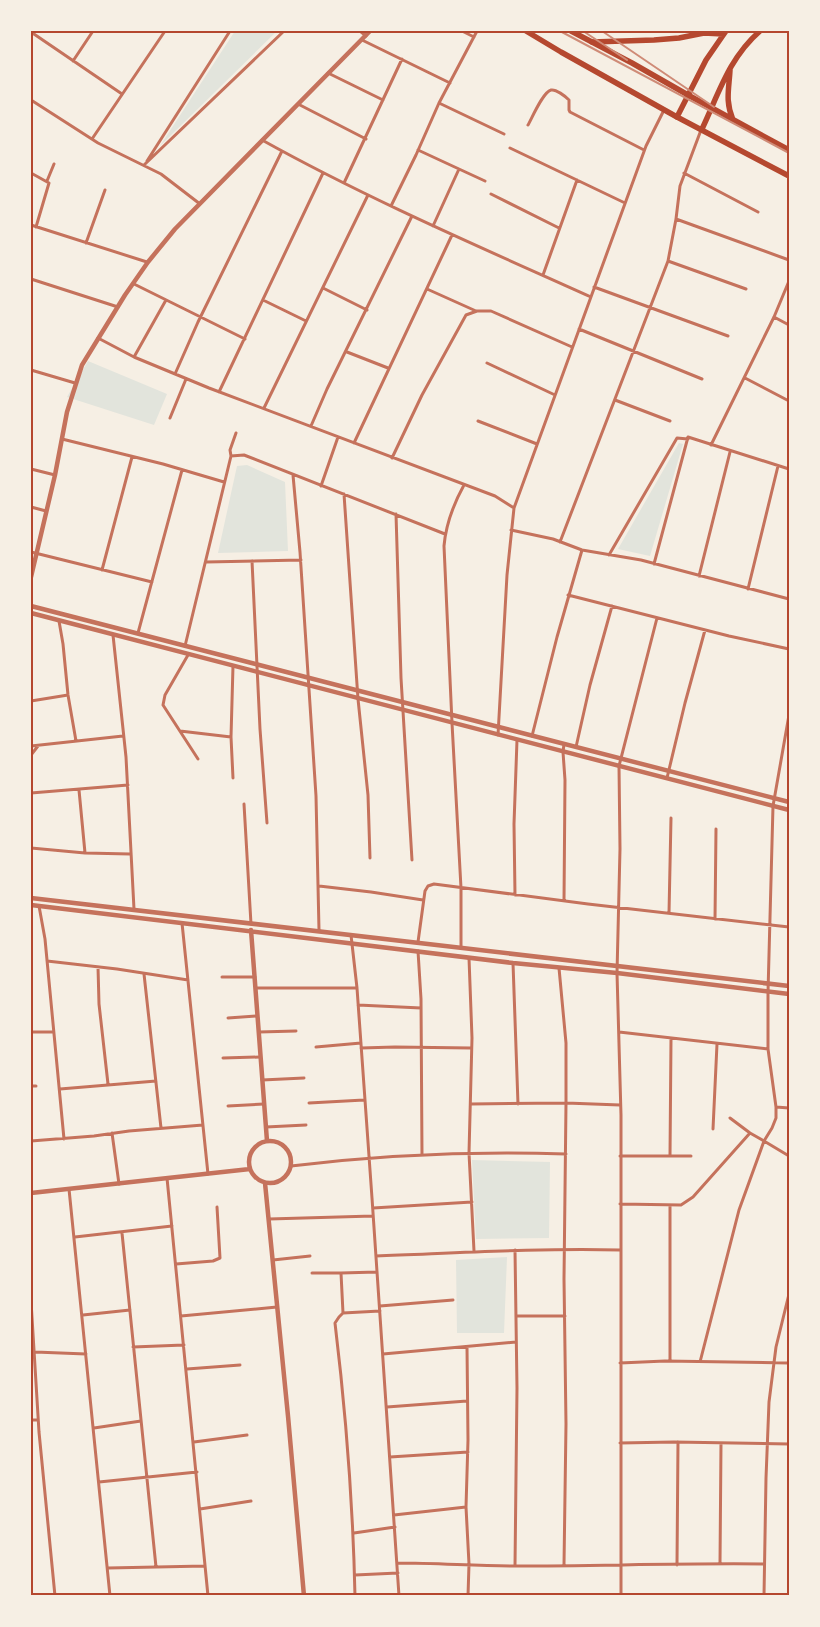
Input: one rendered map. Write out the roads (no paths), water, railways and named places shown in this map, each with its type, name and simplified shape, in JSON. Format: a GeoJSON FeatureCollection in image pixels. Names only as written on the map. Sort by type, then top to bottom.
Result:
{"type":"FeatureCollection","features":[{"type":"Feature","properties":{"kind":"main road"},"geometry":{"type":"LineString","coordinates":[[526,31],[664,110],[789,176]]}},
{"type":"Feature","properties":{"kind":"main road"},"geometry":{"type":"LineString","coordinates":[[570,31],[789,150]]}},
{"type":"Feature","properties":{"kind":"main road"},"geometry":{"type":"LineString","coordinates":[[702,129],[731,65],[749,41],[760,31]]}},
{"type":"Feature","properties":{"kind":"main road"},"geometry":{"type":"LineString","coordinates":[[592,42],[654,40],[704,33],[724,33]]}},
{"type":"Feature","properties":{"kind":"main road"},"geometry":{"type":"LineString","coordinates":[[677,117],[706,60],[724,33]]}},
{"type":"Feature","properties":{"kind":"main road"},"geometry":{"type":"LineString","coordinates":[[731,65],[728,108],[733,120]]}},
{"type":"Feature","properties":{"kind":"street"},"geometry":{"type":"LineString","coordinates":[[74,61],[93,31]]}},
{"type":"Feature","properties":{"kind":"street"},"geometry":{"type":"LineString","coordinates":[[92,139],[165,31]]}},
{"type":"Feature","properties":{"kind":"street"},"geometry":{"type":"LineString","coordinates":[[144,165],[230,31]]}},
{"type":"Feature","properties":{"kind":"street"},"geometry":{"type":"LineString","coordinates":[[144,165],[284,31]]}},
{"type":"Feature","properties":{"kind":"street"},"geometry":{"type":"LineString","coordinates":[[360,31],[364,38],[450,83]]}},
{"type":"Feature","properties":{"kind":"street"},"geometry":{"type":"LineString","coordinates":[[31,577],[75,383],[82,365],[98,338],[148,262],[175,229],[370,31]]}},
{"type":"Feature","properties":{"kind":"street"},"geometry":{"type":"LineString","coordinates":[[462,31],[474,37]]}},
{"type":"Feature","properties":{"kind":"street"},"geometry":{"type":"LineString","coordinates":[[390,206],[439,103],[477,31]]}},
{"type":"Feature","properties":{"kind":"street"},"geometry":{"type":"LineString","coordinates":[[31,32],[36,33],[122,94]]}},
{"type":"Feature","properties":{"kind":"street"},"geometry":{"type":"LineString","coordinates":[[344,183],[402,59]]}},
{"type":"Feature","properties":{"kind":"street"},"geometry":{"type":"LineString","coordinates":[[328,73],[383,100]]}},
{"type":"Feature","properties":{"kind":"street"},"geometry":{"type":"LineString","coordinates":[[528,125],[545,94],[554,90],[569,100],[570,112],[644,150]]}},
{"type":"Feature","properties":{"kind":"street"},"geometry":{"type":"LineString","coordinates":[[31,100],[92,139],[161,174],[200,204]]}},
{"type":"Feature","properties":{"kind":"street"},"geometry":{"type":"LineString","coordinates":[[439,103],[504,134]]}},
{"type":"Feature","properties":{"kind":"street"},"geometry":{"type":"LineString","coordinates":[[298,104],[366,139]]}},
{"type":"Feature","properties":{"kind":"street"},"geometry":{"type":"LineString","coordinates":[[498,735],[514,508],[644,150],[664,110]]}},
{"type":"Feature","properties":{"kind":"street"},"geometry":{"type":"LineString","coordinates":[[560,542],[668,261],[680,186],[702,129]]}},
{"type":"Feature","properties":{"kind":"street"},"geometry":{"type":"LineString","coordinates":[[262,140],[390,206],[591,297]]}},
{"type":"Feature","properties":{"kind":"street"},"geometry":{"type":"LineString","coordinates":[[510,148],[625,203]]}},
{"type":"Feature","properties":{"kind":"street"},"geometry":{"type":"LineString","coordinates":[[418,150],[485,181]]}},
{"type":"Feature","properties":{"kind":"street"},"geometry":{"type":"LineString","coordinates":[[175,374],[201,316],[282,151]]}},
{"type":"Feature","properties":{"kind":"street"},"geometry":{"type":"LineString","coordinates":[[36,227],[49,183],[47,181],[54,164]]}},
{"type":"Feature","properties":{"kind":"street"},"geometry":{"type":"LineString","coordinates":[[433,226],[458,169]]}},
{"type":"Feature","properties":{"kind":"street"},"geometry":{"type":"LineString","coordinates":[[31,173],[47,181]]}},
{"type":"Feature","properties":{"kind":"street"},"geometry":{"type":"LineString","coordinates":[[219,392],[323,173]]}},
{"type":"Feature","properties":{"kind":"street"},"geometry":{"type":"LineString","coordinates":[[684,173],[758,212]]}},
{"type":"Feature","properties":{"kind":"street"},"geometry":{"type":"LineString","coordinates":[[543,275],[577,180]]}},
{"type":"Feature","properties":{"kind":"street"},"geometry":{"type":"LineString","coordinates":[[86,243],[105,190]]}},
{"type":"Feature","properties":{"kind":"street"},"geometry":{"type":"LineString","coordinates":[[491,194],[559,228]]}},
{"type":"Feature","properties":{"kind":"street"},"geometry":{"type":"LineString","coordinates":[[264,408],[368,195]]}},
{"type":"Feature","properties":{"kind":"street"},"geometry":{"type":"LineString","coordinates":[[311,426],[327,389],[347,352],[412,216]]}},
{"type":"Feature","properties":{"kind":"street"},"geometry":{"type":"LineString","coordinates":[[676,219],[789,260]]}},
{"type":"Feature","properties":{"kind":"street"},"geometry":{"type":"LineString","coordinates":[[31,225],[148,262]]}},
{"type":"Feature","properties":{"kind":"street"},"geometry":{"type":"LineString","coordinates":[[354,443],[452,234]]}},
{"type":"Feature","properties":{"kind":"street"},"geometry":{"type":"LineString","coordinates":[[668,261],[746,289]]}},
{"type":"Feature","properties":{"kind":"street"},"geometry":{"type":"LineString","coordinates":[[31,279],[118,307]]}},
{"type":"Feature","properties":{"kind":"street"},"geometry":{"type":"LineString","coordinates":[[711,445],[774,317],[789,280]]}},
{"type":"Feature","properties":{"kind":"street"},"geometry":{"type":"LineString","coordinates":[[134,284],[245,339]]}},
{"type":"Feature","properties":{"kind":"street"},"geometry":{"type":"LineString","coordinates":[[594,287],[728,336]]}},
{"type":"Feature","properties":{"kind":"street"},"geometry":{"type":"LineString","coordinates":[[323,288],[367,310]]}},
{"type":"Feature","properties":{"kind":"street"},"geometry":{"type":"LineString","coordinates":[[427,289],[476,311]]}},
{"type":"Feature","properties":{"kind":"street"},"geometry":{"type":"LineString","coordinates":[[134,358],[166,300]]}},
{"type":"Feature","properties":{"kind":"street"},"geometry":{"type":"LineString","coordinates":[[263,300],[306,321]]}},
{"type":"Feature","properties":{"kind":"street"},"geometry":{"type":"LineString","coordinates":[[392,458],[422,395],[466,315],[476,311],[491,311],[572,347]]}},
{"type":"Feature","properties":{"kind":"street"},"geometry":{"type":"LineString","coordinates":[[774,317],[789,325]]}},
{"type":"Feature","properties":{"kind":"street"},"geometry":{"type":"LineString","coordinates":[[579,329],[702,379]]}},
{"type":"Feature","properties":{"kind":"street"},"geometry":{"type":"LineString","coordinates":[[98,338],[134,358],[495,496],[514,508]]}},
{"type":"Feature","properties":{"kind":"street"},"geometry":{"type":"LineString","coordinates":[[347,352],[388,368]]}},
{"type":"Feature","properties":{"kind":"street"},"geometry":{"type":"LineString","coordinates":[[486,363],[555,395]]}},
{"type":"Feature","properties":{"kind":"street"},"geometry":{"type":"LineString","coordinates":[[31,370],[75,383]]}},
{"type":"Feature","properties":{"kind":"street"},"geometry":{"type":"LineString","coordinates":[[745,378],[789,401]]}},
{"type":"Feature","properties":{"kind":"street"},"geometry":{"type":"LineString","coordinates":[[170,418],[186,379]]}},
{"type":"Feature","properties":{"kind":"street"},"geometry":{"type":"LineString","coordinates":[[615,400],[670,421]]}},
{"type":"Feature","properties":{"kind":"street"},"geometry":{"type":"LineString","coordinates":[[478,421],[537,444]]}},
{"type":"Feature","properties":{"kind":"street"},"geometry":{"type":"LineString","coordinates":[[186,646],[231,456],[230,450],[236,432]]}},
{"type":"Feature","properties":{"kind":"street"},"geometry":{"type":"LineString","coordinates":[[321,486],[338,437]]}},
{"type":"Feature","properties":{"kind":"street"},"geometry":{"type":"LineString","coordinates":[[609,554],[677,438],[688,439],[688,437],[730,452],[789,469]]}},
{"type":"Feature","properties":{"kind":"street"},"geometry":{"type":"LineString","coordinates":[[61,439],[224,482]]}},
{"type":"Feature","properties":{"kind":"street"},"geometry":{"type":"LineString","coordinates":[[654,564],[688,439]]}},
{"type":"Feature","properties":{"kind":"street"},"geometry":{"type":"LineString","coordinates":[[700,576],[730,452]]}},
{"type":"Feature","properties":{"kind":"street"},"geometry":{"type":"LineString","coordinates":[[231,456],[244,455],[445,534]]}},
{"type":"Feature","properties":{"kind":"street"},"geometry":{"type":"LineString","coordinates":[[102,570],[132,457]]}},
{"type":"Feature","properties":{"kind":"street"},"geometry":{"type":"LineString","coordinates":[[748,589],[778,466]]}},
{"type":"Feature","properties":{"kind":"street"},"geometry":{"type":"LineString","coordinates":[[31,469],[55,475]]}},
{"type":"Feature","properties":{"kind":"street"},"geometry":{"type":"LineString","coordinates":[[138,633],[182,470]]}},
{"type":"Feature","properties":{"kind":"street"},"geometry":{"type":"LineString","coordinates":[[293,475],[301,560],[316,796],[319,930]]}},
{"type":"Feature","properties":{"kind":"street"},"geometry":{"type":"LineString","coordinates":[[461,948],[461,888],[445,576],[445,534],[453,506],[464,485]]}},
{"type":"Feature","properties":{"kind":"street"},"geometry":{"type":"LineString","coordinates":[[344,494],[358,698],[368,795],[370,858]]}},
{"type":"Feature","properties":{"kind":"street"},"geometry":{"type":"LineString","coordinates":[[31,507],[46,511]]}},
{"type":"Feature","properties":{"kind":"street"},"geometry":{"type":"LineString","coordinates":[[396,514],[401,678],[404,702],[412,860]]}},
{"type":"Feature","properties":{"kind":"street"},"geometry":{"type":"LineString","coordinates":[[511,530],[560,542],[582,550],[654,564],[789,598]]}},
{"type":"Feature","properties":{"kind":"street"},"geometry":{"type":"LineString","coordinates":[[532,736],[568,595],[582,550]]}},
{"type":"Feature","properties":{"kind":"street"},"geometry":{"type":"LineString","coordinates":[[31,552],[152,582]]}},
{"type":"Feature","properties":{"kind":"street"},"geometry":{"type":"LineString","coordinates":[[206,562],[301,560]]}},
{"type":"Feature","properties":{"kind":"street"},"geometry":{"type":"LineString","coordinates":[[252,561],[260,729],[267,823]]}},
{"type":"Feature","properties":{"kind":"street"},"geometry":{"type":"LineString","coordinates":[[568,595],[789,649]]}},
{"type":"Feature","properties":{"kind":"street"},"geometry":{"type":"LineString","coordinates":[[31,606],[789,802]]}},
{"type":"Feature","properties":{"kind":"street"},"geometry":{"type":"LineString","coordinates":[[576,747],[590,685],[612,606]]}},
{"type":"Feature","properties":{"kind":"street"},"geometry":{"type":"LineString","coordinates":[[31,613],[789,810]]}},
{"type":"Feature","properties":{"kind":"street"},"geometry":{"type":"LineString","coordinates":[[621,1596],[620,1105],[617,973],[620,766],[657,618]]}},
{"type":"Feature","properties":{"kind":"street"},"geometry":{"type":"LineString","coordinates":[[59,620],[64,644],[68,695],[76,741]]}},
{"type":"Feature","properties":{"kind":"street"},"geometry":{"type":"LineString","coordinates":[[667,778],[705,630]]}},
{"type":"Feature","properties":{"kind":"street"},"geometry":{"type":"LineString","coordinates":[[113,635],[128,785],[134,910]]}},
{"type":"Feature","properties":{"kind":"street"},"geometry":{"type":"LineString","coordinates":[[188,654],[163,698],[164,708],[198,759]]}},
{"type":"Feature","properties":{"kind":"street"},"geometry":{"type":"LineString","coordinates":[[233,666],[233,778]]}},
{"type":"Feature","properties":{"kind":"street"},"geometry":{"type":"LineString","coordinates":[[31,701],[68,695]]}},
{"type":"Feature","properties":{"kind":"street"},"geometry":{"type":"LineString","coordinates":[[700,1362],[739,1210],[764,1141],[776,1118],[768,1049],[773,806],[787,738],[789,715]]}},
{"type":"Feature","properties":{"kind":"street"},"geometry":{"type":"LineString","coordinates":[[180,731],[232,737]]}},
{"type":"Feature","properties":{"kind":"street"},"geometry":{"type":"LineString","coordinates":[[31,746],[123,736]]}},
{"type":"Feature","properties":{"kind":"street"},"geometry":{"type":"LineString","coordinates":[[515,894],[514,824],[517,740]]}},
{"type":"Feature","properties":{"kind":"street"},"geometry":{"type":"LineString","coordinates":[[564,744],[564,901]]}},
{"type":"Feature","properties":{"kind":"street"},"geometry":{"type":"LineString","coordinates":[[31,755],[38,745]]}},
{"type":"Feature","properties":{"kind":"street"},"geometry":{"type":"LineString","coordinates":[[31,794],[128,785]]}},
{"type":"Feature","properties":{"kind":"street"},"geometry":{"type":"LineString","coordinates":[[79,790],[84,853]]}},
{"type":"Feature","properties":{"kind":"street"},"geometry":{"type":"LineString","coordinates":[[244,804],[267,1141]]}},
{"type":"Feature","properties":{"kind":"street"},"geometry":{"type":"LineString","coordinates":[[670,818],[670,913]]}},
{"type":"Feature","properties":{"kind":"street"},"geometry":{"type":"LineString","coordinates":[[715,919],[716,829]]}},
{"type":"Feature","properties":{"kind":"street"},"geometry":{"type":"LineString","coordinates":[[31,848],[84,853],[130,854]]}},
{"type":"Feature","properties":{"kind":"street"},"geometry":{"type":"LineString","coordinates":[[418,942],[425,891],[428,886],[434,884],[619,908],[789,927]]}},
{"type":"Feature","properties":{"kind":"street"},"geometry":{"type":"LineString","coordinates":[[319,886],[423,900]]}},
{"type":"Feature","properties":{"kind":"street"},"geometry":{"type":"LineString","coordinates":[[31,898],[789,986]]}},
{"type":"Feature","properties":{"kind":"street"},"geometry":{"type":"LineString","coordinates":[[31,905],[789,994]]}},
{"type":"Feature","properties":{"kind":"street"},"geometry":{"type":"LineString","coordinates":[[39,906],[47,961],[64,1139]]}},
{"type":"Feature","properties":{"kind":"street"},"geometry":{"type":"LineString","coordinates":[[182,923],[208,1174]]}},
{"type":"Feature","properties":{"kind":"street"},"geometry":{"type":"LineString","coordinates":[[351,934],[357,988],[374,1216],[400,1596]]}},
{"type":"Feature","properties":{"kind":"street"},"geometry":{"type":"LineString","coordinates":[[418,951],[422,1048],[422,1155]]}},
{"type":"Feature","properties":{"kind":"street"},"geometry":{"type":"LineString","coordinates":[[470,958],[472,1048],[470,1153],[474,1251]]}},
{"type":"Feature","properties":{"kind":"street"},"geometry":{"type":"LineString","coordinates":[[47,961],[188,980]]}},
{"type":"Feature","properties":{"kind":"street"},"geometry":{"type":"LineString","coordinates":[[513,963],[518,1104]]}},
{"type":"Feature","properties":{"kind":"street"},"geometry":{"type":"LineString","coordinates":[[98,967],[99,1004],[108,1084]]}},
{"type":"Feature","properties":{"kind":"street"},"geometry":{"type":"LineString","coordinates":[[559,968],[566,1043],[564,1565]]}},
{"type":"Feature","properties":{"kind":"street"},"geometry":{"type":"LineString","coordinates":[[144,974],[161,1128]]}},
{"type":"Feature","properties":{"kind":"street"},"geometry":{"type":"LineString","coordinates":[[222,977],[255,977]]}},
{"type":"Feature","properties":{"kind":"street"},"geometry":{"type":"LineString","coordinates":[[256,988],[357,988]]}},
{"type":"Feature","properties":{"kind":"street"},"geometry":{"type":"LineString","coordinates":[[358,1005],[421,1008]]}},
{"type":"Feature","properties":{"kind":"street"},"geometry":{"type":"LineString","coordinates":[[228,1018],[257,1016]]}},
{"type":"Feature","properties":{"kind":"street"},"geometry":{"type":"LineString","coordinates":[[259,1032],[296,1030]]}},
{"type":"Feature","properties":{"kind":"street"},"geometry":{"type":"LineString","coordinates":[[31,1032],[53,1032]]}},
{"type":"Feature","properties":{"kind":"street"},"geometry":{"type":"LineString","coordinates":[[619,1032],[768,1049]]}},
{"type":"Feature","properties":{"kind":"street"},"geometry":{"type":"LineString","coordinates":[[670,1156],[671,1039]]}},
{"type":"Feature","properties":{"kind":"street"},"geometry":{"type":"LineString","coordinates":[[714,1129],[716,1044]]}},
{"type":"Feature","properties":{"kind":"street"},"geometry":{"type":"LineString","coordinates":[[316,1047],[472,1048]]}},
{"type":"Feature","properties":{"kind":"street"},"geometry":{"type":"LineString","coordinates":[[223,1058],[260,1057]]}},
{"type":"Feature","properties":{"kind":"street"},"geometry":{"type":"LineString","coordinates":[[262,1080],[304,1078]]}},
{"type":"Feature","properties":{"kind":"street"},"geometry":{"type":"LineString","coordinates":[[60,1089],[156,1081]]}},
{"type":"Feature","properties":{"kind":"street"},"geometry":{"type":"LineString","coordinates":[[309,1103],[364,1100]]}},
{"type":"Feature","properties":{"kind":"street"},"geometry":{"type":"LineString","coordinates":[[471,1104],[566,1103],[620,1105]]}},
{"type":"Feature","properties":{"kind":"street"},"geometry":{"type":"LineString","coordinates":[[228,1106],[264,1104]]}},
{"type":"Feature","properties":{"kind":"street"},"geometry":{"type":"LineString","coordinates":[[776,1107],[789,1108]]}},
{"type":"Feature","properties":{"kind":"street"},"geometry":{"type":"LineString","coordinates":[[730,1118],[750,1133],[789,1156]]}},
{"type":"Feature","properties":{"kind":"street"},"geometry":{"type":"LineString","coordinates":[[31,1141],[203,1125]]}},
{"type":"Feature","properties":{"kind":"street"},"geometry":{"type":"LineString","coordinates":[[266,1127],[306,1125]]}},
{"type":"Feature","properties":{"kind":"street"},"geometry":{"type":"LineString","coordinates":[[112,1133],[119,1184]]}},
{"type":"Feature","properties":{"kind":"street"},"geometry":{"type":"LineString","coordinates":[[620,1204],[670,1205],[681,1204],[693,1198],[750,1133]]}},
{"type":"Feature","properties":{"kind":"street"},"geometry":{"type":"LineString","coordinates":[[267,1141],[278,1143],[287,1150],[290,1155],[291,1166],[282,1180],[264,1183],[253,1175],[250,1169],[250,1156],[252,1151],[261,1143],[267,1141]]}},
{"type":"Feature","properties":{"kind":"street"},"geometry":{"type":"LineString","coordinates":[[291,1166],[422,1155],[503,1152],[566,1154]]}},
{"type":"Feature","properties":{"kind":"street"},"geometry":{"type":"LineString","coordinates":[[620,1156],[691,1156]]}},
{"type":"Feature","properties":{"kind":"street"},"geometry":{"type":"LineString","coordinates":[[31,1193],[250,1169]]}},
{"type":"Feature","properties":{"kind":"street"},"geometry":{"type":"LineString","coordinates":[[168,1178],[208,1596]]}},
{"type":"Feature","properties":{"kind":"street"},"geometry":{"type":"LineString","coordinates":[[264,1183],[273,1260],[304,1596]]}},
{"type":"Feature","properties":{"kind":"street"},"geometry":{"type":"LineString","coordinates":[[69,1189],[110,1596]]}},
{"type":"Feature","properties":{"kind":"street"},"geometry":{"type":"LineString","coordinates":[[373,1208],[472,1202]]}},
{"type":"Feature","properties":{"kind":"street"},"geometry":{"type":"LineString","coordinates":[[670,1205],[670,1361]]}},
{"type":"Feature","properties":{"kind":"street"},"geometry":{"type":"LineString","coordinates":[[176,1264],[213,1261],[220,1258],[217,1206]]}},
{"type":"Feature","properties":{"kind":"street"},"geometry":{"type":"LineString","coordinates":[[269,1219],[374,1216]]}},
{"type":"Feature","properties":{"kind":"street"},"geometry":{"type":"LineString","coordinates":[[75,1237],[172,1226]]}},
{"type":"Feature","properties":{"kind":"street"},"geometry":{"type":"LineString","coordinates":[[122,1232],[156,1567]]}},
{"type":"Feature","properties":{"kind":"street"},"geometry":{"type":"LineString","coordinates":[[515,1250],[517,1534],[515,1566]]}},
{"type":"Feature","properties":{"kind":"street"},"geometry":{"type":"LineString","coordinates":[[376,1256],[474,1251],[620,1250]]}},
{"type":"Feature","properties":{"kind":"street"},"geometry":{"type":"LineString","coordinates":[[273,1260],[310,1256]]}},
{"type":"Feature","properties":{"kind":"street"},"geometry":{"type":"LineString","coordinates":[[312,1273],[377,1272]]}},
{"type":"Feature","properties":{"kind":"street"},"geometry":{"type":"LineString","coordinates":[[341,1273],[343,1313]]}},
{"type":"Feature","properties":{"kind":"street"},"geometry":{"type":"LineString","coordinates":[[764,1596],[769,1402],[776,1347],[789,1294]]}},
{"type":"Feature","properties":{"kind":"street"},"geometry":{"type":"LineString","coordinates":[[380,1306],[453,1300]]}},
{"type":"Feature","properties":{"kind":"street"},"geometry":{"type":"LineString","coordinates":[[31,1301],[33,1363],[55,1596]]}},
{"type":"Feature","properties":{"kind":"street"},"geometry":{"type":"LineString","coordinates":[[181,1316],[277,1306]]}},
{"type":"Feature","properties":{"kind":"street"},"geometry":{"type":"LineString","coordinates":[[83,1314],[130,1310]]}},
{"type":"Feature","properties":{"kind":"street"},"geometry":{"type":"LineString","coordinates":[[355,1596],[353,1533],[345,1420],[335,1323],[343,1313],[380,1311]]}},
{"type":"Feature","properties":{"kind":"street"},"geometry":{"type":"LineString","coordinates":[[516,1316],[565,1316]]}},
{"type":"Feature","properties":{"kind":"street"},"geometry":{"type":"LineString","coordinates":[[383,1354],[516,1342]]}},
{"type":"Feature","properties":{"kind":"street"},"geometry":{"type":"LineString","coordinates":[[134,1347],[184,1345]]}},
{"type":"Feature","properties":{"kind":"street"},"geometry":{"type":"LineString","coordinates":[[467,1347],[468,1452],[466,1507],[469,1564],[468,1596]]}},
{"type":"Feature","properties":{"kind":"street"},"geometry":{"type":"LineString","coordinates":[[34,1352],[86,1354]]}},
{"type":"Feature","properties":{"kind":"street"},"geometry":{"type":"LineString","coordinates":[[620,1363],[670,1361],[789,1363]]}},
{"type":"Feature","properties":{"kind":"street"},"geometry":{"type":"LineString","coordinates":[[187,1369],[240,1366]]}},
{"type":"Feature","properties":{"kind":"street"},"geometry":{"type":"LineString","coordinates":[[387,1406],[467,1401]]}},
{"type":"Feature","properties":{"kind":"street"},"geometry":{"type":"LineString","coordinates":[[31,1420],[38,1420]]}},
{"type":"Feature","properties":{"kind":"street"},"geometry":{"type":"LineString","coordinates":[[94,1428],[141,1421]]}},
{"type":"Feature","properties":{"kind":"street"},"geometry":{"type":"LineString","coordinates":[[194,1442],[247,1435]]}},
{"type":"Feature","properties":{"kind":"street"},"geometry":{"type":"LineString","coordinates":[[677,1565],[678,1442]]}},
{"type":"Feature","properties":{"kind":"street"},"geometry":{"type":"LineString","coordinates":[[620,1443],[789,1444]]}},
{"type":"Feature","properties":{"kind":"street"},"geometry":{"type":"LineString","coordinates":[[720,1564],[721,1443]]}},
{"type":"Feature","properties":{"kind":"street"},"geometry":{"type":"LineString","coordinates":[[390,1457],[468,1452]]}},
{"type":"Feature","properties":{"kind":"street"},"geometry":{"type":"LineString","coordinates":[[99,1482],[197,1472]]}},
{"type":"Feature","properties":{"kind":"street"},"geometry":{"type":"LineString","coordinates":[[200,1509],[251,1501]]}},
{"type":"Feature","properties":{"kind":"street"},"geometry":{"type":"LineString","coordinates":[[394,1515],[466,1507]]}},
{"type":"Feature","properties":{"kind":"street"},"geometry":{"type":"LineString","coordinates":[[353,1533],[395,1527]]}},
{"type":"Feature","properties":{"kind":"street"},"geometry":{"type":"LineString","coordinates":[[398,1563],[515,1566],[764,1564]]}},
{"type":"Feature","properties":{"kind":"street"},"geometry":{"type":"LineString","coordinates":[[108,1568],[205,1566]]}},
{"type":"Feature","properties":{"kind":"street"},"geometry":{"type":"LineString","coordinates":[[355,1575],[398,1573]]}},
{"type":"Feature","properties":{"kind":"railway"},"geometry":{"type":"LineString","coordinates":[[560,31],[789,153]]}},
{"type":"Feature","properties":{"kind":"railway"},"geometry":{"type":"LineString","coordinates":[[583,31],[627,60]]}},
{"type":"Feature","properties":{"kind":"railway"},"geometry":{"type":"LineString","coordinates":[[602,31],[714,107]]}}]}
